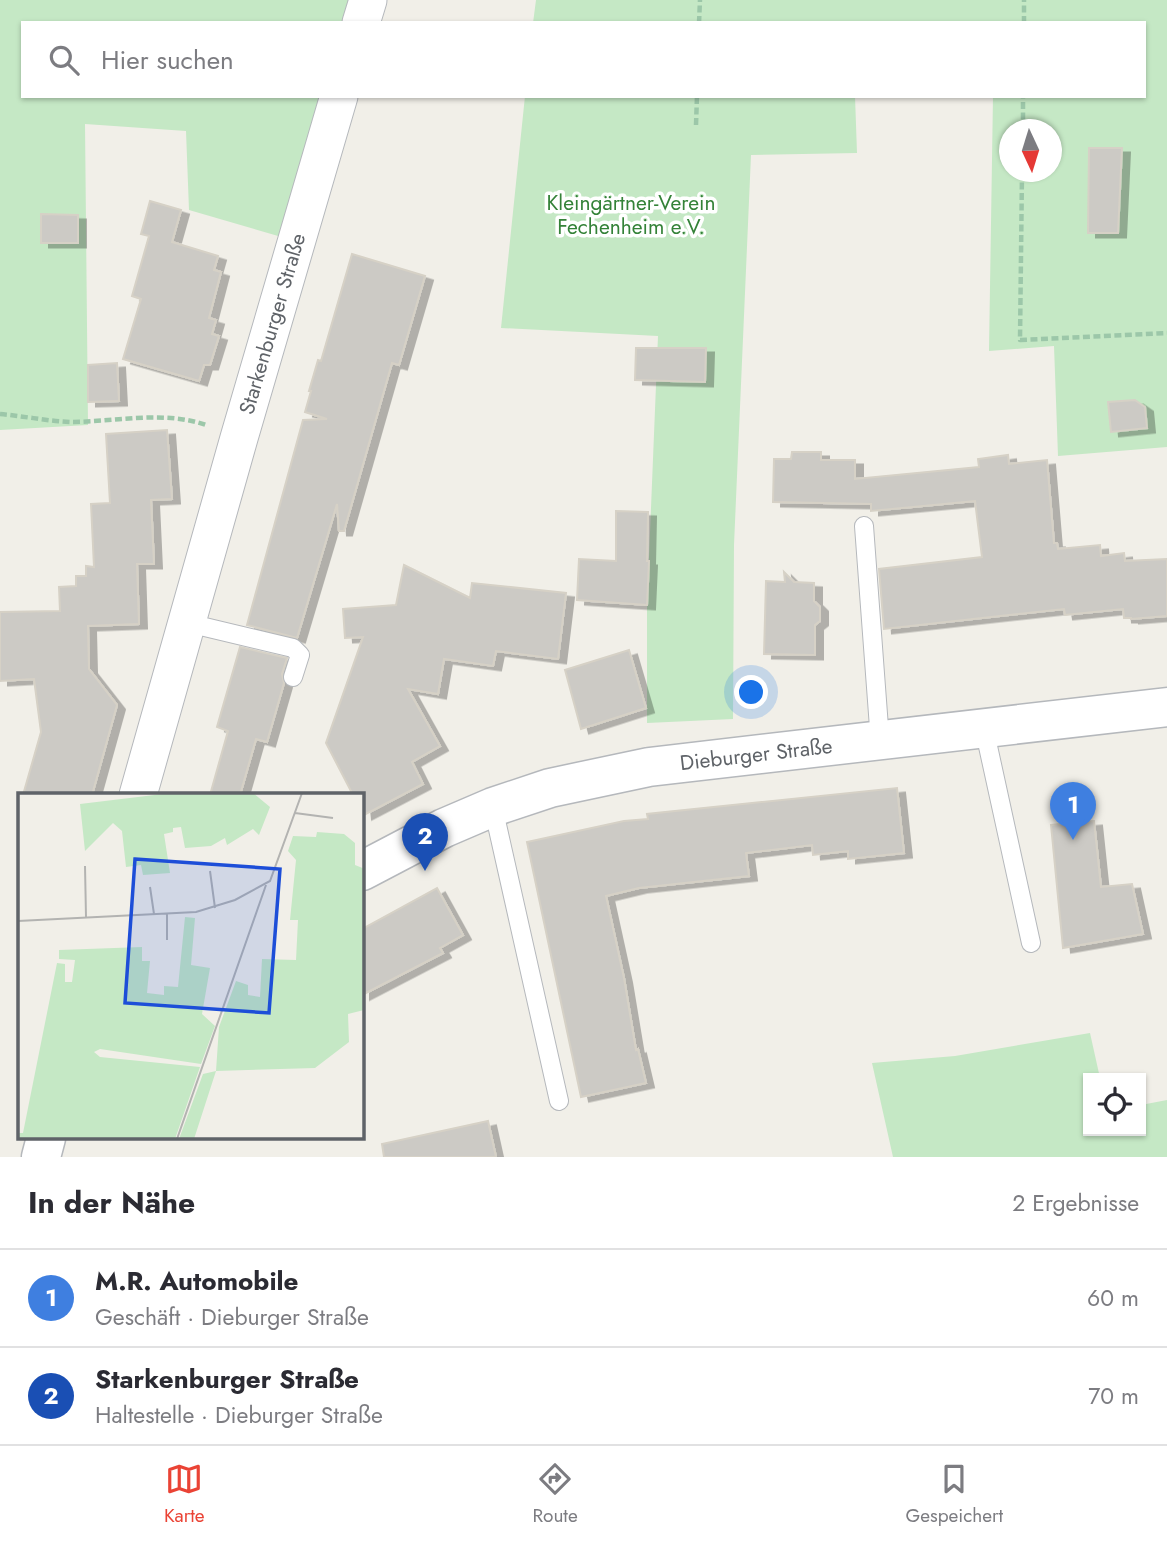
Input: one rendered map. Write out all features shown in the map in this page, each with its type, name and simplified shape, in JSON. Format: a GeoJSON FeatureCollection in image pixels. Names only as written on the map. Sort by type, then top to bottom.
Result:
{"type":"FeatureCollection","features":[{"type":"Feature","properties":{"kind":"street"},"geometry":{"type":"LineString","coordinates":[[362,21],[368,0]]}},
{"type":"Feature","properties":{"kind":"street","name":"Starkenburger Straße"},"geometry":{"type":"LineString","coordinates":[[139,793],[338,98]]}},
{"type":"Feature","properties":{"kind":"street","name":"Dieburger Straße"},"geometry":{"type":"LineString","coordinates":[[364,870],[444,828],[493,807],[550,788],[649,767],[1167,707]]}},
{"type":"Feature","properties":{"kind":"street"},"geometry":{"type":"LineString","coordinates":[[41,1157],[45,1140]]}},
{"type":"Feature","properties":{"kind":"lane"},"geometry":{"type":"LineString","coordinates":[[864,526],[880,741]]}},
{"type":"Feature","properties":{"kind":"lane"},"geometry":{"type":"LineString","coordinates":[[188,623],[293,648],[299,654],[293,677]]}},
{"type":"Feature","properties":{"kind":"lane"},"geometry":{"type":"LineString","coordinates":[[984,728],[1031,943]]}},
{"type":"Feature","properties":{"kind":"lane"},"geometry":{"type":"LineString","coordinates":[[493,807],[559,1101]]}},
{"type":"Feature","properties":{"kind":"path"},"geometry":{"type":"LineString","coordinates":[[699,21],[700,0]]}},
{"type":"Feature","properties":{"kind":"path"},"geometry":{"type":"LineString","coordinates":[[1024,0],[1024,21]]}},
{"type":"Feature","properties":{"kind":"path"},"geometry":{"type":"LineString","coordinates":[[696,125],[697,98]]}},
{"type":"Feature","properties":{"kind":"path"},"geometry":{"type":"LineString","coordinates":[[1023,98],[1023,119]]}},
{"type":"Feature","properties":{"kind":"path"},"geometry":{"type":"LineString","coordinates":[[1022,182],[1020,340],[1167,333]]}},
{"type":"Feature","properties":{"kind":"path"},"geometry":{"type":"LineString","coordinates":[[0,414],[70,422],[181,419],[239,438]]}},
{"type":"Feature","properties":{"kind":"green space"},"geometry":{"type":"Polygon","coordinates":[[[0,0],[353,0],[348,21],[21,21],[21,98],[325,98],[285,238],[189,210],[186,131],[85,124],[88,425],[0,430],[0,0]]]}},
{"type":"Feature","properties":{"kind":"green space"},"geometry":{"type":"Polygon","coordinates":[[[536,0],[1167,0],[1167,447],[1058,456],[1054,346],[989,351],[993,98],[1146,98],[1146,21],[533,21],[536,0]]]}},
{"type":"Feature","properties":{"kind":"green space","name":"Kleingärtner-Verein Fechenheim e.V."},"geometry":{"type":"Polygon","coordinates":[[[525,98],[855,98],[857,153],[751,155],[734,545],[733,719],[647,723],[647,606],[658,336],[501,328],[525,98]]]}},
{"type":"Feature","properties":{"kind":"green space"},"geometry":{"type":"Polygon","coordinates":[[[1090,1033],[1099,1073],[1083,1073],[1083,1136],[1146,1136],[1146,1104],[1167,1100],[1167,1157],[893,1157],[872,1063],[955,1056],[1090,1033]]]}},
{"type":"Feature","properties":{"kind":"building"},"geometry":{"type":"Polygon","coordinates":[[[1089,148],[1122,148],[1118,233],[1088,233],[1089,148]]]}},
{"type":"Feature","properties":{"kind":"building"},"geometry":{"type":"Polygon","coordinates":[[[150,201],[181,210],[172,242],[218,256],[214,270],[221,272],[209,318],[216,320],[212,334],[219,336],[210,365],[204,365],[199,381],[123,359],[141,299],[132,296],[149,236],[141,234],[150,201]]]}},
{"type":"Feature","properties":{"kind":"building"},"geometry":{"type":"Polygon","coordinates":[[[41,214],[78,215],[78,243],[41,243],[41,214]]]}},
{"type":"Feature","properties":{"kind":"building"},"geometry":{"type":"Polygon","coordinates":[[[352,254],[425,276],[399,365],[392,363],[344,531],[339,531],[337,504],[297,638],[247,625],[303,420],[327,419],[305,412],[318,360],[321,361],[352,254]]]}},
{"type":"Feature","properties":{"kind":"building"},"geometry":{"type":"Polygon","coordinates":[[[636,348],[706,348],[705,382],[635,380],[636,348]]]}},
{"type":"Feature","properties":{"kind":"building"},"geometry":{"type":"Polygon","coordinates":[[[117,363],[119,401],[88,402],[88,365],[117,363]]]}},
{"type":"Feature","properties":{"kind":"building"},"geometry":{"type":"Polygon","coordinates":[[[1135,400],[1145,407],[1147,428],[1111,432],[1108,402],[1135,400]]]}},
{"type":"Feature","properties":{"kind":"building"},"geometry":{"type":"Polygon","coordinates":[[[167,430],[172,499],[151,500],[154,564],[137,564],[139,624],[88,626],[89,669],[117,705],[93,793],[24,793],[41,732],[34,679],[0,681],[0,612],[60,611],[59,587],[76,586],[76,576],[86,576],[86,566],[94,567],[91,504],[110,503],[106,434],[167,430]]]}},
{"type":"Feature","properties":{"kind":"building"},"geometry":{"type":"Polygon","coordinates":[[[792,452],[821,452],[821,460],[855,460],[855,479],[979,467],[978,459],[1008,455],[1009,464],[1047,460],[1054,543],[1057,543],[1058,549],[1100,545],[1101,556],[1124,553],[1125,561],[1167,559],[1167,616],[1124,618],[1123,609],[1065,615],[1064,609],[884,629],[879,569],[982,557],[975,501],[871,511],[871,504],[773,502],[774,459],[791,459],[792,452]]]}},
{"type":"Feature","properties":{"kind":"building"},"geometry":{"type":"Polygon","coordinates":[[[616,511],[648,512],[647,605],[577,600],[579,559],[616,561],[616,511]]]}},
{"type":"Feature","properties":{"kind":"building"},"geometry":{"type":"Polygon","coordinates":[[[404,565],[470,598],[472,583],[566,593],[558,659],[496,651],[493,666],[444,659],[438,694],[408,689],[440,746],[412,762],[423,784],[364,815],[364,793],[352,793],[326,743],[363,637],[345,638],[343,609],[396,605],[404,565]]]}},
{"type":"Feature","properties":{"kind":"building"},"geometry":{"type":"Polygon","coordinates":[[[784,572],[794,582],[814,583],[814,601],[820,607],[820,621],[815,625],[815,655],[764,654],[766,581],[785,582],[784,572]]]}},
{"type":"Feature","properties":{"kind":"building"},"geometry":{"type":"Polygon","coordinates":[[[240,647],[287,658],[282,674],[284,683],[267,742],[256,739],[241,793],[211,793],[228,731],[217,727],[240,647]]]}},
{"type":"Feature","properties":{"kind":"building"},"geometry":{"type":"Polygon","coordinates":[[[629,650],[646,708],[581,729],[565,670],[629,650]]]}},
{"type":"Feature","properties":{"kind":"building"},"geometry":{"type":"Polygon","coordinates":[[[897,788],[904,853],[848,859],[848,851],[813,855],[812,845],[746,853],[749,876],[639,888],[606,896],[636,1050],[638,1049],[646,1083],[581,1097],[527,842],[624,821],[648,819],[647,814],[897,788]]]}},
{"type":"Feature","properties":{"kind":"building"},"geometry":{"type":"Polygon","coordinates":[[[1094,821],[1101,887],[1132,884],[1143,934],[1063,948],[1051,825],[1094,821]]]}},
{"type":"Feature","properties":{"kind":"building"},"geometry":{"type":"Polygon","coordinates":[[[437,888],[463,935],[440,948],[443,953],[364,994],[364,928],[437,888]]]}},
{"type":"Feature","properties":{"kind":"building"},"geometry":{"type":"Polygon","coordinates":[[[488,1121],[496,1157],[384,1157],[382,1144],[488,1121]]]}},
{"type":"Feature","properties":{"kind":"place","name":"M.R. Automobile"},"geometry":{"type":"Point","coordinates":[1073,840]}},
{"type":"Feature","properties":{"kind":"place","name":"Starkenburger Straße"},"geometry":{"type":"Point","coordinates":[425,871]}}]}
